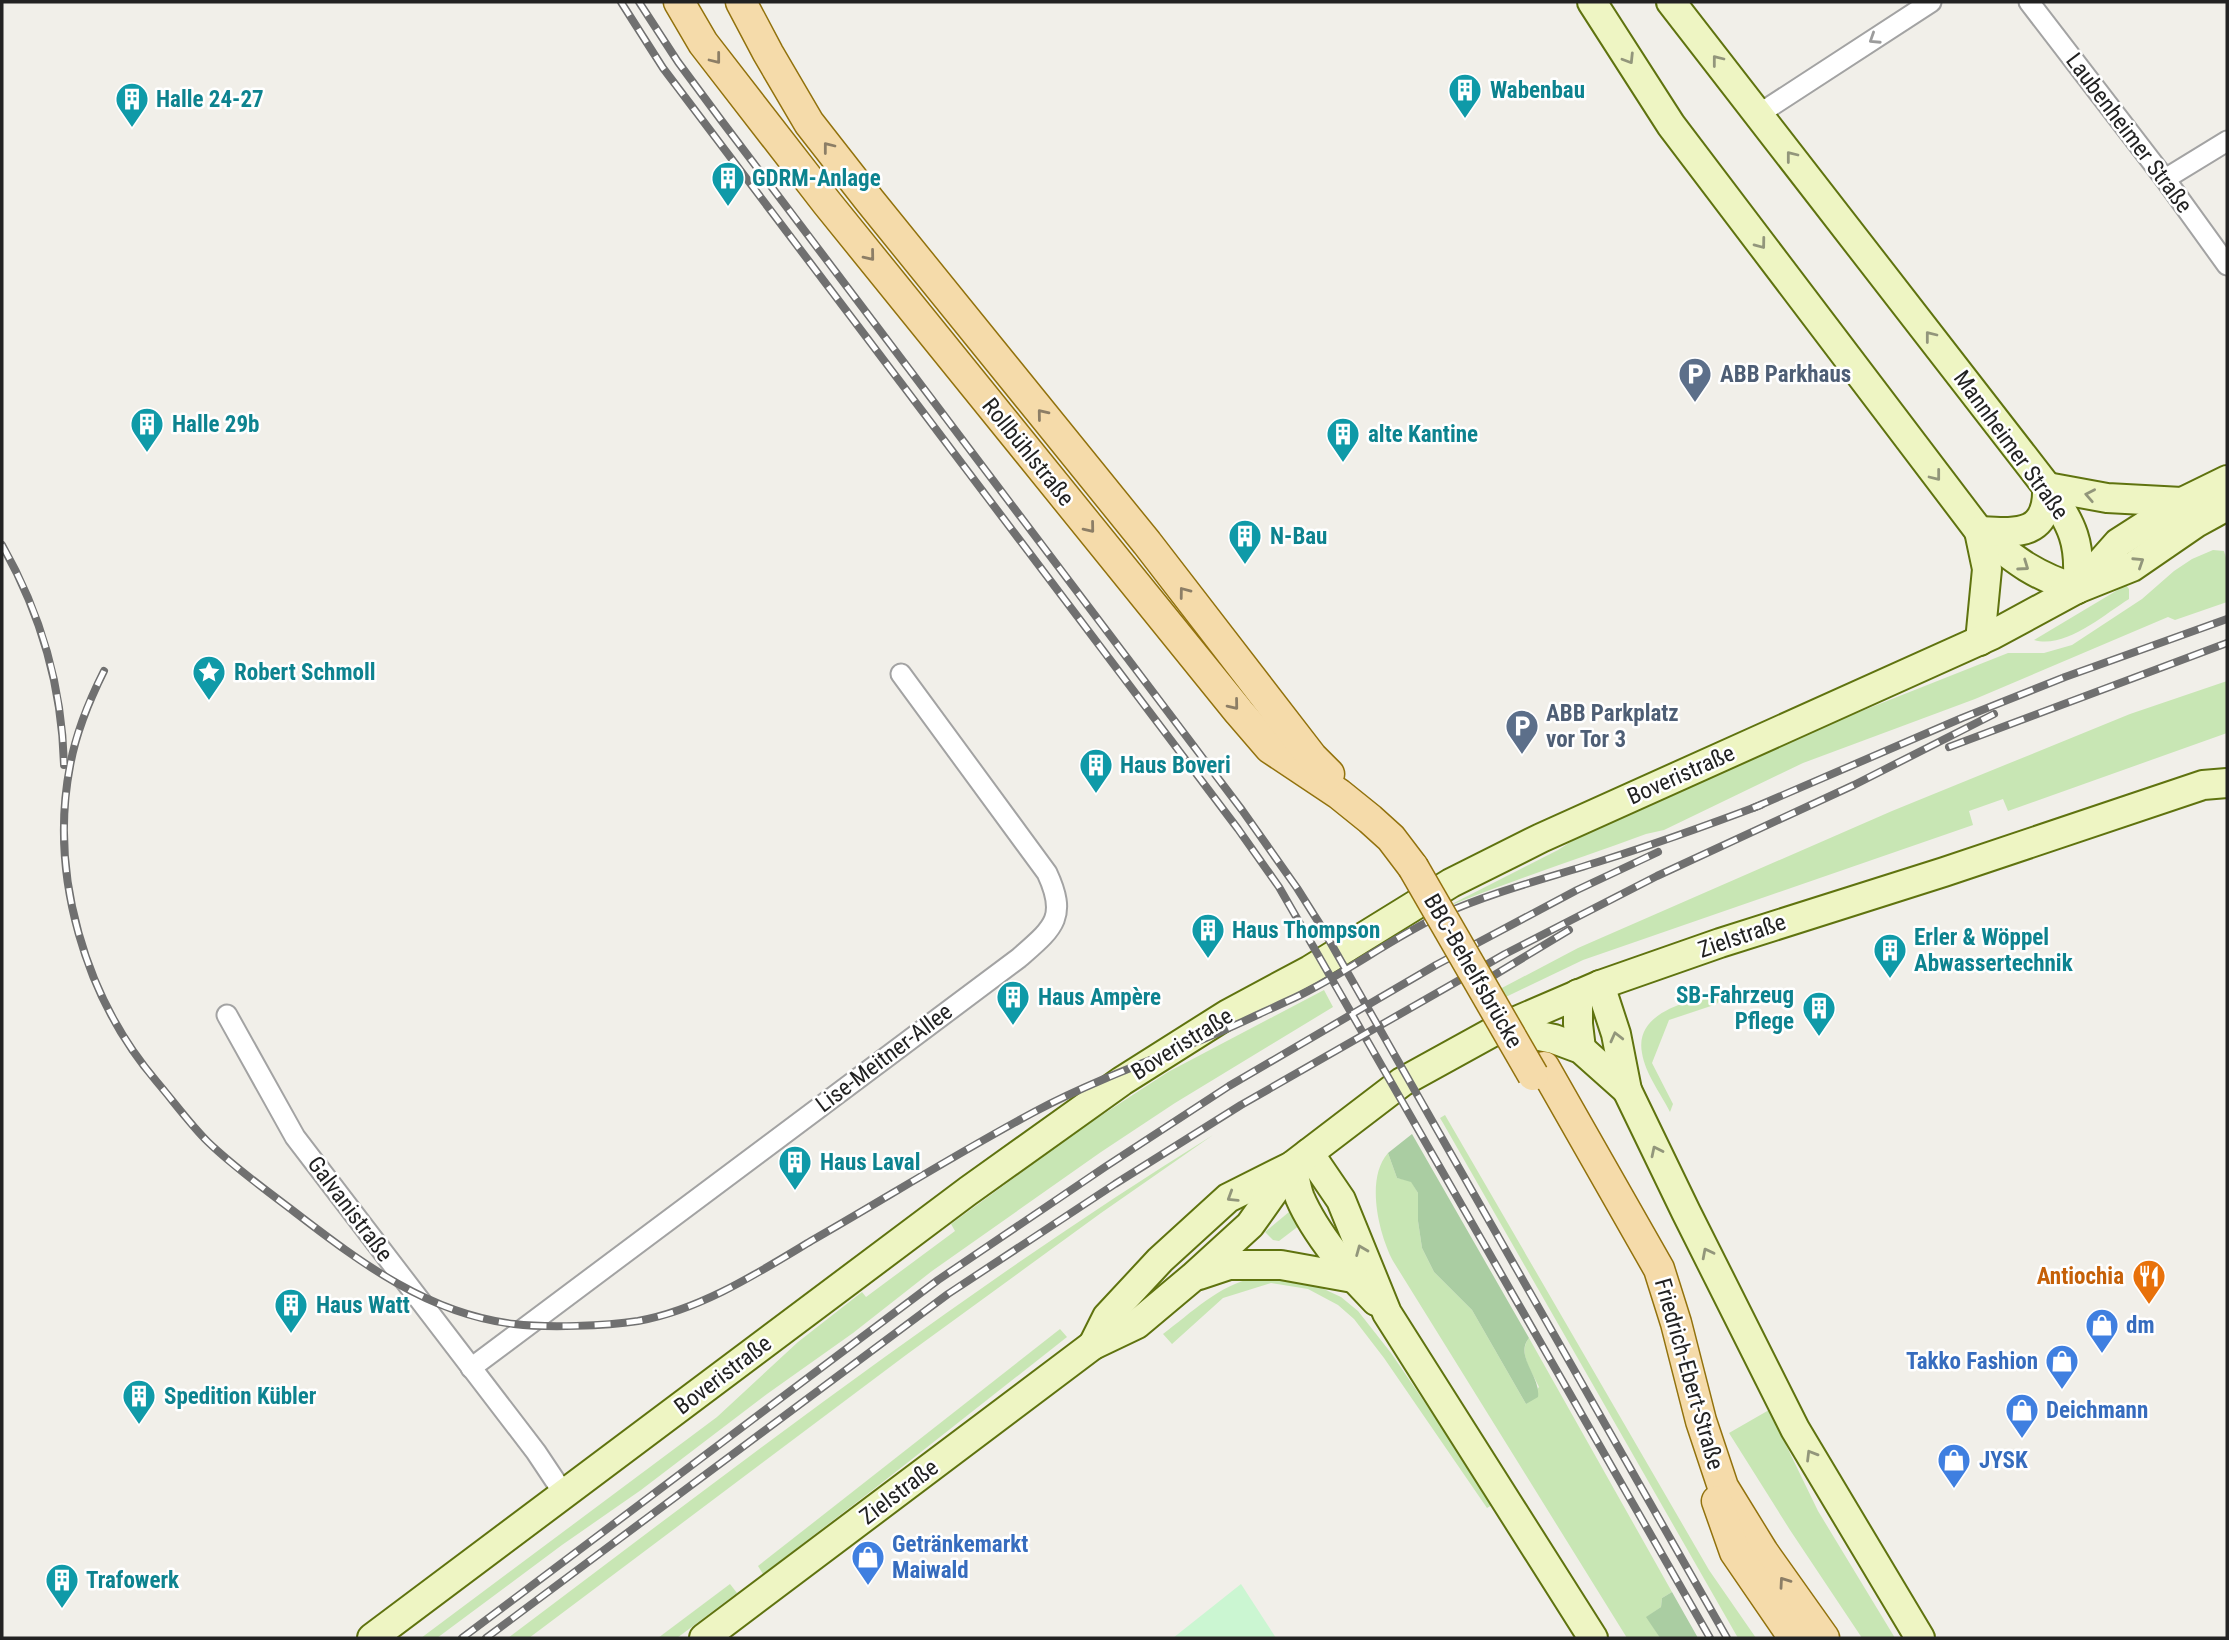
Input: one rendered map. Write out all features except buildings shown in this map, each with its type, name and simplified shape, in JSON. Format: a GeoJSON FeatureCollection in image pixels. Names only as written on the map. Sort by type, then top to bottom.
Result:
{"type":"FeatureCollection","features":[{"type":"Feature","properties":{"kind":"main road","name":"Rollbühlstraße"},"geometry":{"type":"LineString","coordinates":[[680,2],[703,43],[827,203],[1239,712],[1270,748],[1339,793],[1418,864]]}},
{"type":"Feature","properties":{"kind":"main road","name":"Rollbühlstraße"},"geometry":{"type":"LineString","coordinates":[[741,2],[809,123],[870,201],[1147,543],[1320,767],[1396,823],[1418,864]]}},
{"type":"Feature","properties":{"kind":"main road"},"geometry":{"type":"LineString","coordinates":[[1592,2],[1671,125],[1979,531],[2026,569],[2077,589],[2132,567],[2196,523],[2227,506]]}},
{"type":"Feature","properties":{"kind":"main road","name":"Mannheimer Straße"},"geometry":{"type":"LineString","coordinates":[[1671,2],[2047,487],[2071,524],[2079,565],[2077,589]]}},
{"type":"Feature","properties":{"kind":"main road"},"geometry":{"type":"LineString","coordinates":[[2077,589],[2118,543],[2182,502],[2227,480]]}},
{"type":"Feature","properties":{"kind":"main road"},"geometry":{"type":"LineString","coordinates":[[1979,531],[2017,533],[2030,528],[2045,509],[2047,487],[2107,498],[2182,502]]}},
{"type":"Feature","properties":{"kind":"main road"},"geometry":{"type":"LineString","coordinates":[[1979,531],[1987,569],[1980,641]]}},
{"type":"Feature","properties":{"kind":"main road","name":"Boveristraße"},"geometry":{"type":"LineString","coordinates":[[372,1638],[968,1191],[1122,1082],[1228,1014],[1310,970],[1438,890],[1541,838],[1980,641],[2077,589]]}},
{"type":"Feature","properties":{"kind":"main road","name":"Zielstraße"},"geometry":{"type":"LineString","coordinates":[[1093,1345],[1107,1317],[1160,1260],[1228,1198],[1300,1159],[1402,1082],[1500,1028],[1589,990],[1757,930],[1931,876],[2203,785],[2227,783]]}},
{"type":"Feature","properties":{"kind":"main road","name":"BBC-Behelfsbrücke"},"geometry":{"type":"LineString","coordinates":[[1418,864],[1539,1071]]}},
{"type":"Feature","properties":{"kind":"main road"},"geometry":{"type":"LineString","coordinates":[[1581,1049],[1578,1024],[1589,990]]}},
{"type":"Feature","properties":{"kind":"main road"},"geometry":{"type":"LineString","coordinates":[[1589,990],[1616,1034],[1627,1090],[1795,1429],[1920,1638]]}},
{"type":"Feature","properties":{"kind":"main road"},"geometry":{"type":"LineString","coordinates":[[1500,1028],[1554,1039],[1581,1049],[1627,1090]]}},
{"type":"Feature","properties":{"kind":"main road","name":"Friedrich-Ebert-Straße"},"geometry":{"type":"LineString","coordinates":[[1539,1071],[1657,1305],[1710,1481],[1735,1552],[1794,1638]]}},
{"type":"Feature","properties":{"kind":"main road","name":"Friedrich-Ebert-Straße"},"geometry":{"type":"LineString","coordinates":[[1539,1071],[1659,1269],[1701,1421],[1723,1487],[1763,1552],[1824,1638]]}},
{"type":"Feature","properties":{"kind":"main road"},"geometry":{"type":"LineString","coordinates":[[1300,1159],[1300,1198],[1313,1222],[1353,1278],[1387,1313]]}},
{"type":"Feature","properties":{"kind":"main road"},"geometry":{"type":"LineString","coordinates":[[1300,1159],[1341,1200],[1387,1313],[1593,1638]]}},
{"type":"Feature","properties":{"kind":"main road","name":"Zielstraße"},"geometry":{"type":"LineString","coordinates":[[704,1638],[1093,1345],[1137,1324],[1250,1225],[1300,1159]]}},
{"type":"Feature","properties":{"kind":"main road"},"geometry":{"type":"LineString","coordinates":[[1193,1277],[1228,1265],[1281,1265],[1353,1278]]}},
{"type":"Feature","properties":{"kind":"street"},"geometry":{"type":"LineString","coordinates":[[1759,114],[1931,2]]}},
{"type":"Feature","properties":{"kind":"street","name":"Laubenheimer Straße"},"geometry":{"type":"LineString","coordinates":[[2029,2],[2165,178],[2227,265]]}},
{"type":"Feature","properties":{"kind":"street"},"geometry":{"type":"LineString","coordinates":[[2165,178],[2227,141]]}},
{"type":"Feature","properties":{"kind":"street","name":"Lise-Meitner-Allee"},"geometry":{"type":"LineString","coordinates":[[471,1368],[1019,958],[1043,937],[1056,917],[1056,893],[1047,873],[901,674]]}},
{"type":"Feature","properties":{"kind":"street","name":"Galvanistraße"},"geometry":{"type":"LineString","coordinates":[[227,1015],[295,1137],[536,1452],[564,1494]]}},
{"type":"Feature","properties":{"kind":"green space"},"geometry":{"type":"Polygon","coordinates":[[[2213,550],[2224,551],[2227,561],[2227,602],[2175,620],[2168,617],[1975,699],[1803,763],[1664,830],[1646,834],[1442,909],[1558,850],[1600,823],[1791,739],[2008,653],[2044,653],[2072,645],[2142,599],[2174,571],[2213,550]]]}},
{"type":"Feature","properties":{"kind":"green space"},"geometry":{"type":"Polygon","coordinates":[[[2126,585],[2129,599],[2084,629],[2059,640],[2034,640],[2126,585]]]}},
{"type":"Feature","properties":{"kind":"green space"},"geometry":{"type":"Polygon","coordinates":[[[2227,681],[2227,733],[2008,811],[2003,799],[1969,811],[1973,825],[1583,960],[1485,1007],[1481,999],[1578,948],[1892,811],[2130,714],[2227,681]]]}},
{"type":"Feature","properties":{"kind":"green space"},"geometry":{"type":"Polygon","coordinates":[[[1324,990],[1333,1007],[1175,1103],[1101,1152],[932,1271],[853,1333],[437,1638],[421,1638],[717,1417],[798,1342],[862,1292],[866,1297],[955,1231],[951,1224],[1085,1126],[1168,1072],[1324,990]]]}},
{"type":"Feature","properties":{"kind":"green space"},"geometry":{"type":"Polygon","coordinates":[[[1719,991],[1720,999],[1717,1004],[1669,1020],[1652,1063],[1673,1104],[1670,1112],[1646,1068],[1642,1039],[1647,1027],[1667,1010],[1719,991]]]}},
{"type":"Feature","properties":{"kind":"green space"},"geometry":{"type":"Polygon","coordinates":[[[1445,1115],[1709,1570],[1756,1638],[1738,1638],[1440,1118],[1445,1115]]]}},
{"type":"Feature","properties":{"kind":"green space"},"geometry":{"type":"Polygon","coordinates":[[[1412,1134],[1529,1338],[1524,1352],[1536,1381],[1538,1397],[1526,1404],[1472,1310],[1434,1272],[1422,1248],[1418,1193],[1411,1182],[1397,1178],[1388,1153],[1412,1134]]]}},
{"type":"Feature","properties":{"kind":"green space"},"geometry":{"type":"Polygon","coordinates":[[[1213,1135],[906,1355],[529,1638],[508,1638],[943,1316],[1122,1193],[1213,1135]]]}},
{"type":"Feature","properties":{"kind":"green space"},"geometry":{"type":"Polygon","coordinates":[[[1388,1153],[1397,1178],[1411,1181],[1418,1193],[1422,1248],[1434,1272],[1472,1310],[1526,1404],[1539,1387],[1525,1356],[1529,1338],[1672,1592],[1662,1598],[1661,1607],[1647,1617],[1660,1638],[1627,1638],[1393,1261],[1379,1222],[1376,1191],[1381,1164],[1388,1153]]]}},
{"type":"Feature","properties":{"kind":"green space"},"geometry":{"type":"Polygon","coordinates":[[[1289,1212],[1300,1225],[1279,1241],[1273,1240],[1265,1232],[1289,1212]]]}},
{"type":"Feature","properties":{"kind":"green space"},"geometry":{"type":"Polygon","coordinates":[[[1288,1277],[1313,1284],[1341,1297],[1358,1311],[1391,1353],[1494,1504],[1487,1508],[1354,1319],[1338,1305],[1308,1289],[1271,1283],[1223,1298],[1172,1344],[1163,1334],[1229,1287],[1254,1278],[1288,1277]]]}},
{"type":"Feature","properties":{"kind":"green space"},"geometry":{"type":"Polygon","coordinates":[[[1060,1329],[1067,1337],[763,1574],[758,1566],[1060,1329]]]}},
{"type":"Feature","properties":{"kind":"green space"},"geometry":{"type":"Polygon","coordinates":[[[1769,1410],[1818,1511],[1895,1638],[1862,1638],[1729,1433],[1769,1410]]]}},
{"type":"Feature","properties":{"kind":"green space"},"geometry":{"type":"Polygon","coordinates":[[[730,1584],[737,1593],[677,1638],[658,1638],[730,1584]]]}},
{"type":"Feature","properties":{"kind":"green space"},"geometry":{"type":"Polygon","coordinates":[[[1241,1584],[1276,1638],[1173,1638],[1241,1584]]]}},
{"type":"Feature","properties":{"kind":"green space"},"geometry":{"type":"Polygon","coordinates":[[[1672,1592],[1698,1638],[1660,1638],[1646,1617],[1661,1607],[1662,1598],[1672,1592]]]}},
{"type":"Feature","properties":{"kind":"railway"},"geometry":{"type":"LineString","coordinates":[[621,2],[663,68],[1279,887],[1710,1638]]}},
{"type":"Feature","properties":{"kind":"railway"},"geometry":{"type":"LineString","coordinates":[[639,2],[678,62],[721,120],[1242,810],[1297,888],[1727,1638]]}},
{"type":"Feature","properties":{"kind":"railway"},"geometry":{"type":"LineString","coordinates":[[2,545],[28,597],[47,651],[59,707],[64,765]]}},
{"type":"Feature","properties":{"kind":"railway"},"geometry":{"type":"LineString","coordinates":[[1753,808],[1962,718],[2065,677],[2227,619]]}},
{"type":"Feature","properties":{"kind":"railway"},"geometry":{"type":"LineString","coordinates":[[1949,747],[2227,643]]}},
{"type":"Feature","properties":{"kind":"railway"},"geometry":{"type":"LineString","coordinates":[[104,671],[84,717],[70,766],[65,807],[65,850],[69,892],[92,974],[110,1013],[132,1049],[208,1142],[251,1179],[346,1250],[425,1298],[483,1318],[514,1324],[576,1326],[638,1321],[661,1316],[706,1299],[728,1289],[1036,1111],[1294,998],[1441,915],[1500,892],[1641,848],[1761,805]]}},
{"type":"Feature","properties":{"kind":"railway"},"geometry":{"type":"LineString","coordinates":[[486,1638],[948,1294],[1241,1105],[1505,954],[1657,876],[1854,785],[1994,714]]}},
{"type":"Feature","properties":{"kind":"railway"},"geometry":{"type":"LineString","coordinates":[[462,1638],[938,1280],[1105,1167],[1229,1086],[1436,965],[1577,890],[1658,852]]}},
{"type":"Feature","properties":{"kind":"railway"},"geometry":{"type":"LineString","coordinates":[[1473,988],[1569,930]]}},
{"type":"Feature","properties":{"kind":"place","name":"Wabenbau"},"geometry":{"type":"Point","coordinates":[1465,120]}},
{"type":"Feature","properties":{"kind":"place","name":"Halle 24-27"},"geometry":{"type":"Point","coordinates":[132,129]}},
{"type":"Feature","properties":{"kind":"place","name":"GDRM-Anlage"},"geometry":{"type":"Point","coordinates":[728,208]}},
{"type":"Feature","properties":{"kind":"place","name":"ABB Parkhaus"},"geometry":{"type":"Point","coordinates":[1695,404]}},
{"type":"Feature","properties":{"kind":"place","name":"Halle 29b"},"geometry":{"type":"Point","coordinates":[147,454]}},
{"type":"Feature","properties":{"kind":"place","name":"alte Kantine"},"geometry":{"type":"Point","coordinates":[1343,464]}},
{"type":"Feature","properties":{"kind":"place","name":"N-Bau"},"geometry":{"type":"Point","coordinates":[1245,566]}},
{"type":"Feature","properties":{"kind":"place","name":"Robert Schmoll"},"geometry":{"type":"Point","coordinates":[209,702]}},
{"type":"Feature","properties":{"kind":"place","name":"ABB Parkplatz vor Tor 3"},"geometry":{"type":"Point","coordinates":[1522,756]}},
{"type":"Feature","properties":{"kind":"place","name":"Haus Boveri"},"geometry":{"type":"Point","coordinates":[1096,795]}},
{"type":"Feature","properties":{"kind":"place","name":"Haus Thompson"},"geometry":{"type":"Point","coordinates":[1208,960]}},
{"type":"Feature","properties":{"kind":"place","name":"Erler & Wöppel Abwassertechnik"},"geometry":{"type":"Point","coordinates":[1890,980]}},
{"type":"Feature","properties":{"kind":"place","name":"Haus Ampère"},"geometry":{"type":"Point","coordinates":[1013,1027]}},
{"type":"Feature","properties":{"kind":"place","name":"SB-Fahrzeug Pflege"},"geometry":{"type":"Point","coordinates":[1819,1038]}},
{"type":"Feature","properties":{"kind":"place","name":"Haus Laval"},"geometry":{"type":"Point","coordinates":[795,1192]}},
{"type":"Feature","properties":{"kind":"place","name":"Antiochia"},"geometry":{"type":"Point","coordinates":[2149,1306]}},
{"type":"Feature","properties":{"kind":"place","name":"Haus Watt"},"geometry":{"type":"Point","coordinates":[291,1335]}},
{"type":"Feature","properties":{"kind":"place","name":"dm"},"geometry":{"type":"Point","coordinates":[2102,1355]}},
{"type":"Feature","properties":{"kind":"place","name":"Takko Fashion"},"geometry":{"type":"Point","coordinates":[2062,1391]}},
{"type":"Feature","properties":{"kind":"place","name":"Spedition Kübler"},"geometry":{"type":"Point","coordinates":[139,1426]}},
{"type":"Feature","properties":{"kind":"place","name":"Deichmann"},"geometry":{"type":"Point","coordinates":[2022,1440]}},
{"type":"Feature","properties":{"kind":"place","name":"JYSK"},"geometry":{"type":"Point","coordinates":[1954,1490]}},
{"type":"Feature","properties":{"kind":"place","name":"Getränkemarkt Maiwald"},"geometry":{"type":"Point","coordinates":[868,1587]}},
{"type":"Feature","properties":{"kind":"place","name":"Trafowerk"},"geometry":{"type":"Point","coordinates":[62,1610]}}]}
